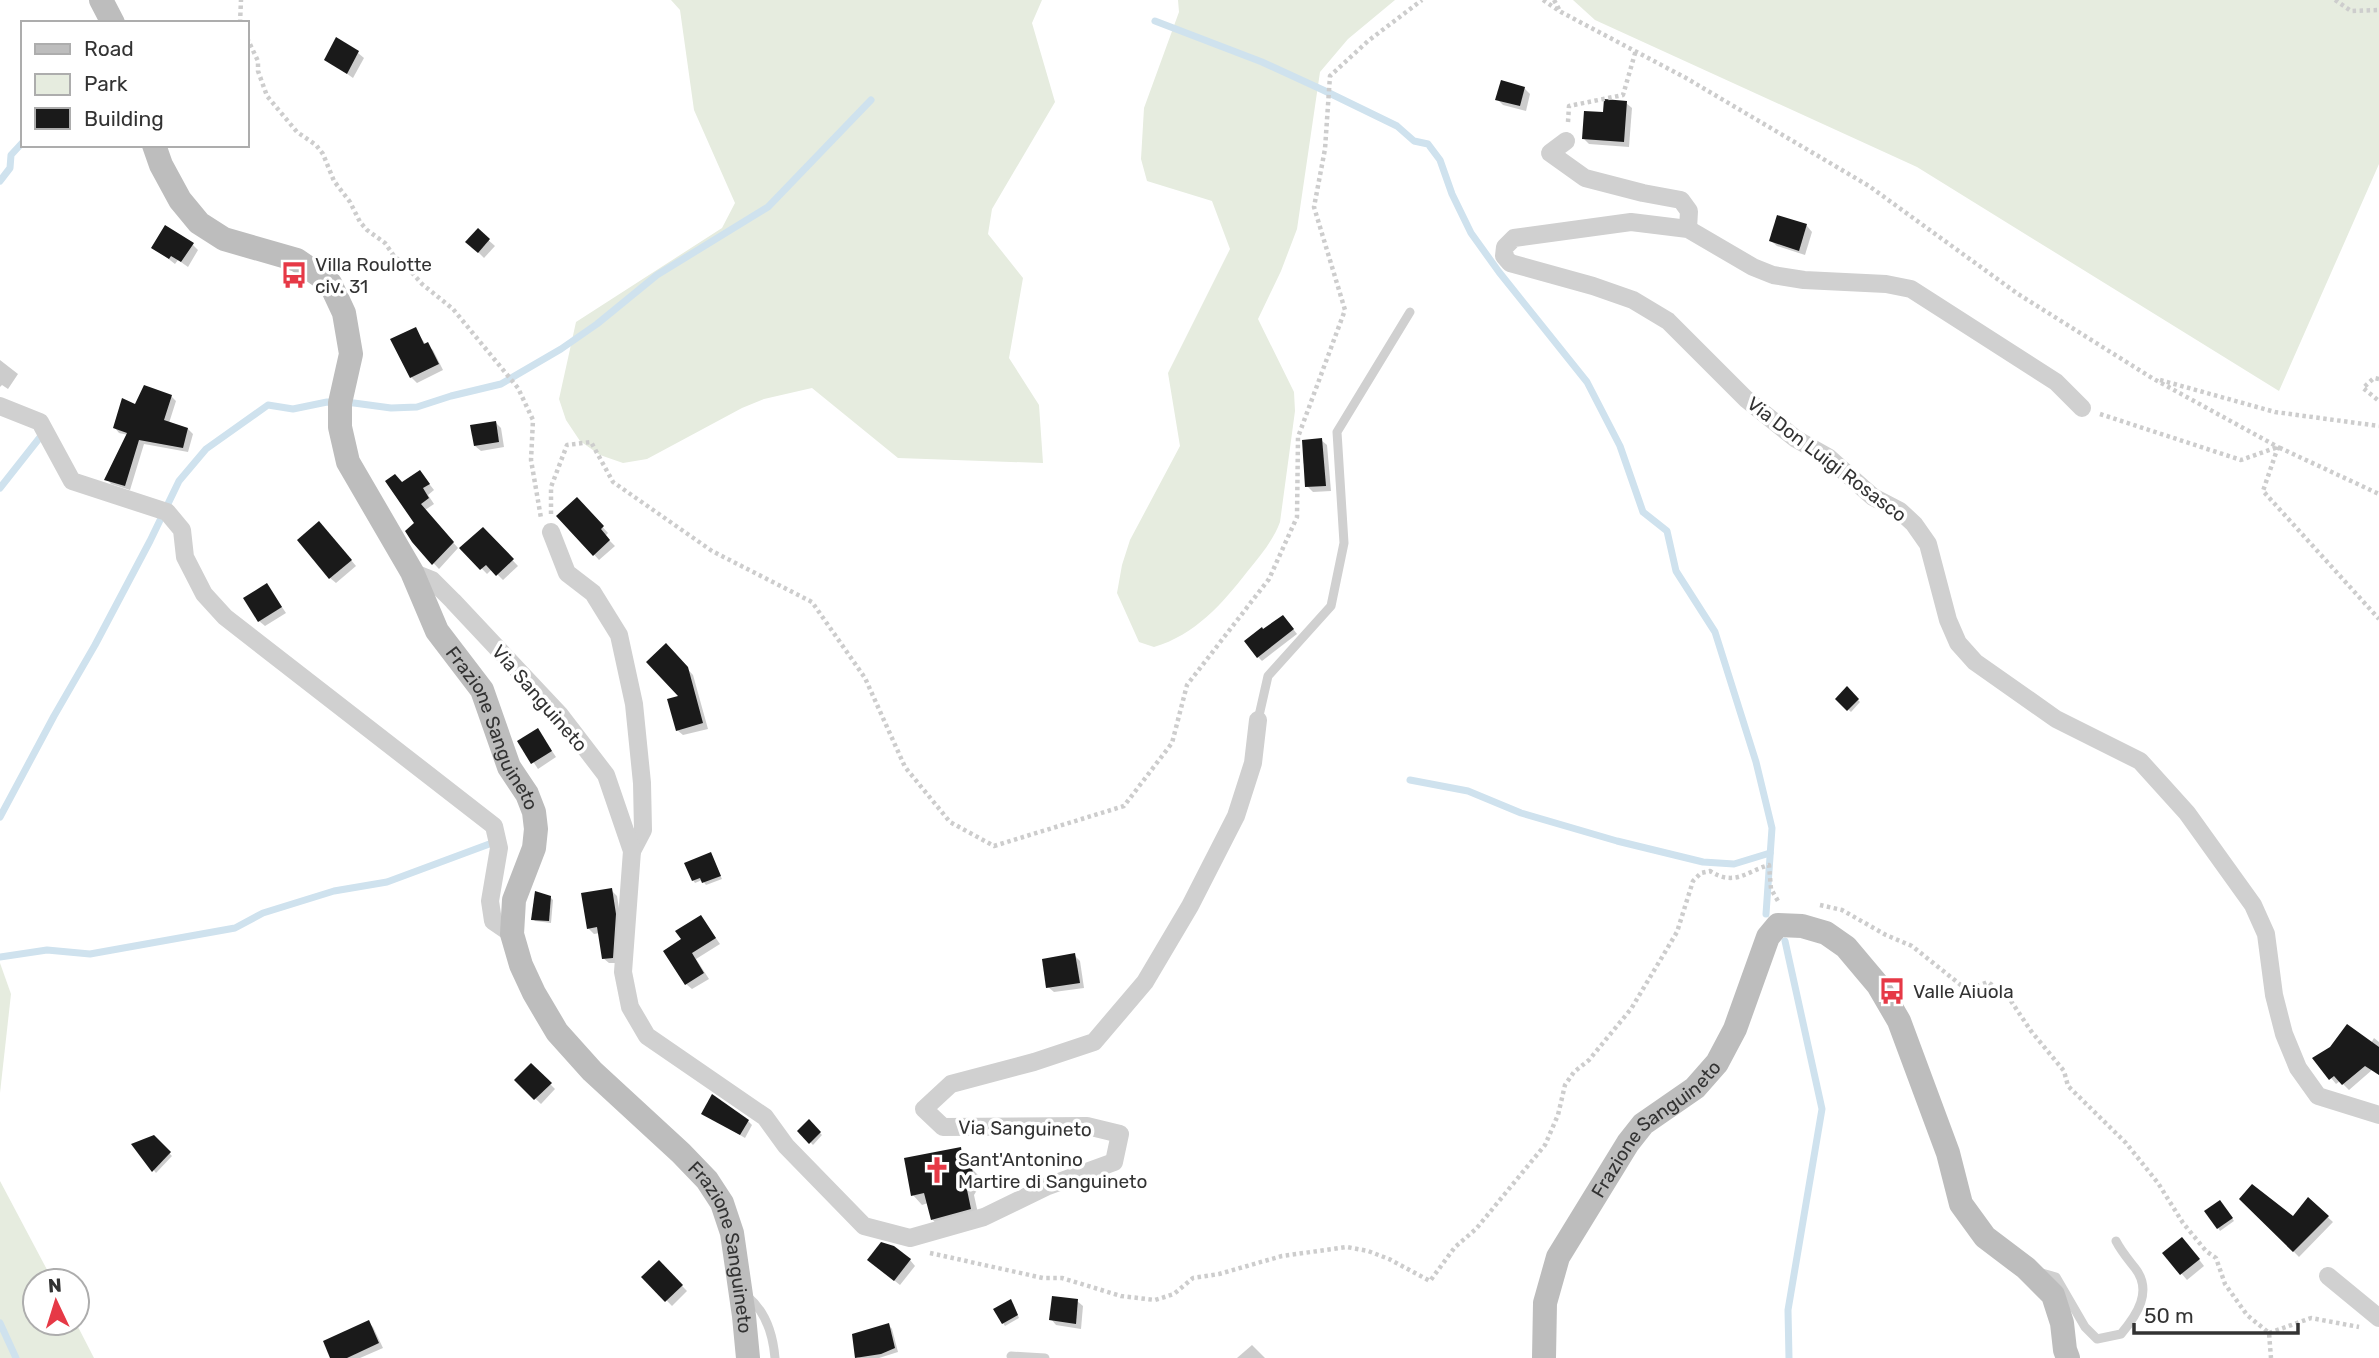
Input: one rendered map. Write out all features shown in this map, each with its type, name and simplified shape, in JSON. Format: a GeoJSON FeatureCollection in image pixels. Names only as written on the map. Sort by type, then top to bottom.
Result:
{"type":"FeatureCollection","features":[{"type":"Feature","properties":{"kind":"street"},"geometry":{"type":"LineString","coordinates":[[101,0],[112,21]]}},
{"type":"Feature","properties":{"kind":"street"},"geometry":{"type":"LineString","coordinates":[[1566,141],[1550,153],[1585,178],[1681,200],[1689,211],[1688,229]]}},
{"type":"Feature","properties":{"kind":"street","name":"Frazione Sanguineto"},"geometry":{"type":"LineString","coordinates":[[155,147],[180,200],[199,223],[225,239],[298,260],[330,283],[344,313],[351,354],[340,403],[340,428],[348,462],[412,572],[437,631],[482,690],[500,747],[509,767],[527,794],[534,812],[534,848],[514,900],[512,934],[529,983],[557,1032],[592,1071],[681,1153],[707,1180],[722,1203],[732,1233],[748,1358]]}},
{"type":"Feature","properties":{"kind":"street","name":"Via Don Luigi Rosasco"},"geometry":{"type":"LineString","coordinates":[[2082,408],[2056,382],[1911,289],[1886,284],[1804,281],[1773,275],[1688,229],[1632,222],[1519,237],[1507,243],[1504,256],[1514,265],[1633,300],[1668,321],[1746,399],[1796,439],[1828,457],[1872,497],[1900,511],[1914,524],[1928,544],[1948,620],[1958,643],[1975,662],[2056,719],[2140,761],[2187,813],[2253,905],[2266,934],[2274,995],[2284,1034],[2298,1068],[2318,1096],[2379,1115]]}},
{"type":"Feature","properties":{"kind":"street"},"geometry":{"type":"LineString","coordinates":[[0,406],[40,422],[72,481],[167,512],[182,530],[185,557],[204,594],[225,617],[494,826],[499,848],[490,901],[494,921],[512,934]]}},
{"type":"Feature","properties":{"kind":"street","name":"Via Sanguineto"},"geometry":{"type":"LineString","coordinates":[[547,531],[567,573],[593,593],[619,635],[634,704],[642,783],[643,830],[632,851]]}},
{"type":"Feature","properties":{"kind":"street","name":"Via Sanguineto"},"geometry":{"type":"LineString","coordinates":[[412,572],[432,580],[560,715],[606,775],[632,851],[623,972],[630,1007],[647,1036],[765,1117],[786,1146],[864,1226],[910,1238],[984,1217],[1048,1186],[1114,1162],[1120,1134],[1087,1126],[943,1127],[923,1109],[951,1084],[1034,1062],[1094,1042],[1145,982],[1236,816],[1253,763],[1258,720]]}},
{"type":"Feature","properties":{"kind":"street","name":"Frazione Sanguineto"},"geometry":{"type":"LineString","coordinates":[[1544,1358],[1545,1303],[1558,1257],[1635,1133],[1643,1124],[1695,1088],[1717,1063],[1735,1029],[1768,937],[1778,925],[1802,926],[1826,933],[1846,947],[1878,985],[1899,1021],[1948,1153],[1961,1204],[1984,1237],[2030,1272]]}},
{"type":"Feature","properties":{"kind":"street"},"geometry":{"type":"LineString","coordinates":[[2030,1272],[2053,1295],[2062,1323],[2068,1358]]}},
{"type":"Feature","properties":{"kind":"street"},"geometry":{"type":"LineString","coordinates":[[2328,1276],[2372,1323]]}},
{"type":"Feature","properties":{"kind":"lane"},"geometry":{"type":"LineString","coordinates":[[1258,720],[1268,677],[1331,607],[1344,543],[1337,432],[1410,312]]}},
{"type":"Feature","properties":{"kind":"lane"},"geometry":{"type":"LineString","coordinates":[[2030,1272],[2056,1277],[2085,1327],[2097,1339],[2121,1334],[2140,1308],[2143,1288],[2137,1270],[2123,1255],[2116,1241]]}},
{"type":"Feature","properties":{"kind":"lane"},"geometry":{"type":"LineString","coordinates":[[741,1291],[753,1301],[765,1318],[772,1336],[775,1358]]}},
{"type":"Feature","properties":{"kind":"lane"},"geometry":{"type":"LineString","coordinates":[[1011,1356],[1045,1358]]}},
{"type":"Feature","properties":{"kind":"path"},"geometry":{"type":"LineString","coordinates":[[240,21],[241,0]]}},
{"type":"Feature","properties":{"kind":"path"},"geometry":{"type":"LineString","coordinates":[[547,531],[551,487],[567,444],[591,442],[613,482],[712,551],[812,602],[865,678],[905,767],[950,822],[994,846],[1124,806],[1172,743],[1187,685],[1269,579],[1297,517],[1298,437],[1345,310],[1314,207],[1325,149],[1331,76],[1368,41],[1422,0]]}},
{"type":"Feature","properties":{"kind":"path"},"geometry":{"type":"LineString","coordinates":[[1543,0],[1636,50],[1870,186],[2018,294],[2152,378],[2277,447],[2379,494]]}},
{"type":"Feature","properties":{"kind":"path"},"geometry":{"type":"LineString","coordinates":[[1554,0],[1561,12]]}},
{"type":"Feature","properties":{"kind":"path"},"geometry":{"type":"LineString","coordinates":[[2335,0],[2351,11],[2379,10]]}},
{"type":"Feature","properties":{"kind":"path"},"geometry":{"type":"LineString","coordinates":[[248,40],[258,61],[258,71],[267,96],[297,132],[316,145],[323,154],[334,181],[350,202],[360,222],[385,243],[422,284],[453,309],[518,388],[533,420],[531,460],[547,531]]}},
{"type":"Feature","properties":{"kind":"path"},"geometry":{"type":"LineString","coordinates":[[1566,141],[1569,106],[1623,95],[1636,50]]}},
{"type":"Feature","properties":{"kind":"path"},"geometry":{"type":"LineString","coordinates":[[2379,379],[2374,377],[2363,388],[2379,401]]}},
{"type":"Feature","properties":{"kind":"path"},"geometry":{"type":"LineString","coordinates":[[2152,378],[2275,412],[2379,426]]}},
{"type":"Feature","properties":{"kind":"path"},"geometry":{"type":"LineString","coordinates":[[2082,408],[2241,460],[2277,447]]}},
{"type":"Feature","properties":{"kind":"path"},"geometry":{"type":"LineString","coordinates":[[2277,447],[2263,491],[2379,620]]}},
{"type":"Feature","properties":{"kind":"path"},"geometry":{"type":"LineString","coordinates":[[2272,1358],[2269,1333],[2311,1318],[2372,1323]]}},
{"type":"Feature","properties":{"kind":"green space"},"geometry":{"type":"Polygon","coordinates":[[[671,0],[1042,0],[1032,23],[1055,102],[992,209],[988,234],[1023,278],[1009,358],[1039,405],[1043,463],[898,458],[812,388],[764,399],[742,408],[647,459],[623,463],[600,455],[580,441],[566,420],[559,399],[576,322],[722,228],[735,203],[694,110],[680,10],[671,0]]]}},
{"type":"Feature","properties":{"kind":"green space"},"geometry":{"type":"Polygon","coordinates":[[[1178,0],[1395,0],[1348,39],[1320,72],[1297,229],[1258,319],[1294,392],[1295,411],[1280,522],[1261,554],[1217,607],[1182,635],[1154,647],[1139,642],[1117,593],[1122,565],[1130,540],[1180,446],[1168,373],[1230,249],[1212,201],[1147,181],[1141,159],[1144,108],[1179,12],[1178,0]]]}},
{"type":"Feature","properties":{"kind":"green space"},"geometry":{"type":"Polygon","coordinates":[[[1573,0],[2379,0],[2379,164],[2279,391],[1917,167],[1595,20],[1573,0]]]}},
{"type":"Feature","properties":{"kind":"green space"},"geometry":{"type":"Polygon","coordinates":[[[0,963],[11,994],[0,1093],[0,963]]]}},
{"type":"Feature","properties":{"kind":"green space"},"geometry":{"type":"Polygon","coordinates":[[[0,1181],[46,1267],[21,1267],[21,1337],[83,1337],[94,1358],[0,1358],[0,1181]]]}},
{"type":"Feature","properties":{"kind":"building"},"geometry":{"type":"Polygon","coordinates":[[[336,37],[359,51],[347,74],[324,60],[336,37]]]}},
{"type":"Feature","properties":{"kind":"building"},"geometry":{"type":"Polygon","coordinates":[[[1501,80],[1525,87],[1520,106],[1495,100],[1501,80]]]}},
{"type":"Feature","properties":{"kind":"building"},"geometry":{"type":"Polygon","coordinates":[[[1604,99],[1627,101],[1624,142],[1582,139],[1584,111],[1603,112],[1604,99]]]}},
{"type":"Feature","properties":{"kind":"building"},"geometry":{"type":"Polygon","coordinates":[[[1777,215],[1807,224],[1799,251],[1769,241],[1777,215]]]}},
{"type":"Feature","properties":{"kind":"building"},"geometry":{"type":"Polygon","coordinates":[[[165,225],[194,243],[181,262],[171,256],[169,259],[151,248],[165,225]]]}},
{"type":"Feature","properties":{"kind":"building"},"geometry":{"type":"Polygon","coordinates":[[[478,228],[490,239],[478,253],[465,242],[478,228]]]}},
{"type":"Feature","properties":{"kind":"building"},"geometry":{"type":"Polygon","coordinates":[[[416,327],[424,344],[428,342],[439,364],[410,378],[390,339],[416,327]]]}},
{"type":"Feature","properties":{"kind":"building"},"geometry":{"type":"Polygon","coordinates":[[[144,385],[172,395],[164,420],[188,428],[183,448],[139,440],[125,486],[104,480],[127,433],[113,428],[122,398],[135,404],[144,385]]]}},
{"type":"Feature","properties":{"kind":"building"},"geometry":{"type":"Polygon","coordinates":[[[496,421],[499,442],[474,446],[470,425],[496,421]]]}},
{"type":"Feature","properties":{"kind":"building"},"geometry":{"type":"Polygon","coordinates":[[[1322,438],[1326,486],[1305,487],[1302,440],[1322,438]]]}},
{"type":"Feature","properties":{"kind":"building"},"geometry":{"type":"Polygon","coordinates":[[[420,470],[430,484],[423,488],[429,498],[421,504],[454,542],[432,565],[405,531],[414,523],[385,481],[395,474],[402,482],[420,470]]]}},
{"type":"Feature","properties":{"kind":"building"},"geometry":{"type":"Polygon","coordinates":[[[577,497],[604,526],[601,529],[610,540],[593,556],[556,516],[577,497]]]}},
{"type":"Feature","properties":{"kind":"building"},"geometry":{"type":"Polygon","coordinates":[[[319,521],[352,560],[329,579],[297,540],[319,521]]]}},
{"type":"Feature","properties":{"kind":"building"},"geometry":{"type":"Polygon","coordinates":[[[483,527],[514,559],[496,576],[486,565],[480,570],[459,548],[483,527]]]}},
{"type":"Feature","properties":{"kind":"building"},"geometry":{"type":"Polygon","coordinates":[[[267,583],[282,607],[258,622],[243,598],[267,583]]]}},
{"type":"Feature","properties":{"kind":"building"},"geometry":{"type":"Polygon","coordinates":[[[1283,615],[1294,629],[1257,658],[1244,641],[1283,615]]]}},
{"type":"Feature","properties":{"kind":"building"},"geometry":{"type":"Polygon","coordinates":[[[666,643],[688,667],[703,723],[676,731],[667,699],[678,696],[646,662],[666,643]]]}},
{"type":"Feature","properties":{"kind":"building"},"geometry":{"type":"Polygon","coordinates":[[[1847,686],[1859,699],[1847,711],[1835,699],[1847,686]]]}},
{"type":"Feature","properties":{"kind":"building"},"geometry":{"type":"Polygon","coordinates":[[[538,728],[552,751],[531,764],[517,741],[538,728]]]}},
{"type":"Feature","properties":{"kind":"building"},"geometry":{"type":"Polygon","coordinates":[[[711,852],[721,876],[702,883],[700,878],[692,881],[684,863],[711,852]]]}},
{"type":"Feature","properties":{"kind":"building"},"geometry":{"type":"Polygon","coordinates":[[[612,888],[616,914],[613,958],[602,959],[597,927],[587,929],[581,893],[612,888]]]}},
{"type":"Feature","properties":{"kind":"building"},"geometry":{"type":"Polygon","coordinates":[[[535,891],[551,896],[549,921],[531,920],[535,891]]]}},
{"type":"Feature","properties":{"kind":"building"},"geometry":{"type":"Polygon","coordinates":[[[701,915],[716,938],[692,953],[704,973],[685,985],[663,951],[681,939],[675,931],[701,915]]]}},
{"type":"Feature","properties":{"kind":"building"},"geometry":{"type":"Polygon","coordinates":[[[1075,953],[1080,983],[1046,988],[1042,959],[1075,953]]]}},
{"type":"Feature","properties":{"kind":"building"},"geometry":{"type":"Polygon","coordinates":[[[2347,1024],[2379,1047],[2379,1075],[2365,1066],[2342,1085],[2334,1076],[2329,1080],[2312,1058],[2330,1047],[2347,1024]]]}},
{"type":"Feature","properties":{"kind":"building"},"geometry":{"type":"Polygon","coordinates":[[[531,1063],[552,1083],[534,1100],[514,1080],[531,1063]]]}},
{"type":"Feature","properties":{"kind":"building"},"geometry":{"type":"Polygon","coordinates":[[[712,1094],[749,1120],[740,1135],[701,1114],[712,1094]]]}},
{"type":"Feature","properties":{"kind":"building"},"geometry":{"type":"Polygon","coordinates":[[[809,1119],[821,1132],[809,1144],[797,1131],[809,1119]]]}},
{"type":"Feature","properties":{"kind":"building"},"geometry":{"type":"Polygon","coordinates":[[[154,1135],[171,1152],[152,1172],[131,1144],[154,1135]]]}},
{"type":"Feature","properties":{"kind":"building","name":"Sant'Antonino Martire di Sanguineto"},"geometry":{"type":"Polygon","coordinates":[[[961,1147],[963,1161],[972,1167],[973,1175],[966,1185],[971,1209],[931,1220],[924,1193],[911,1196],[904,1158],[961,1147]]]}},
{"type":"Feature","properties":{"kind":"building"},"geometry":{"type":"Polygon","coordinates":[[[2252,1184],[2293,1216],[2308,1197],[2329,1216],[2293,1252],[2239,1199],[2252,1184]]]}},
{"type":"Feature","properties":{"kind":"building"},"geometry":{"type":"Polygon","coordinates":[[[2220,1200],[2233,1218],[2217,1229],[2204,1211],[2220,1200]]]}},
{"type":"Feature","properties":{"kind":"building"},"geometry":{"type":"Polygon","coordinates":[[[2182,1237],[2200,1259],[2180,1275],[2162,1253],[2182,1237]]]}},
{"type":"Feature","properties":{"kind":"building"},"geometry":{"type":"Polygon","coordinates":[[[881,1242],[894,1246],[911,1259],[894,1281],[867,1260],[881,1242]]]}},
{"type":"Feature","properties":{"kind":"building"},"geometry":{"type":"Polygon","coordinates":[[[659,1260],[683,1285],[665,1302],[641,1277],[659,1260]]]}},
{"type":"Feature","properties":{"kind":"building"},"geometry":{"type":"Polygon","coordinates":[[[1052,1296],[1078,1299],[1076,1324],[1049,1320],[1052,1296]]]}},
{"type":"Feature","properties":{"kind":"building"},"geometry":{"type":"Polygon","coordinates":[[[1011,1299],[1018,1315],[1002,1324],[993,1309],[1011,1299]]]}},
{"type":"Feature","properties":{"kind":"building"},"geometry":{"type":"Polygon","coordinates":[[[369,1320],[379,1343],[347,1358],[330,1358],[323,1341],[369,1320]]]}},
{"type":"Feature","properties":{"kind":"building"},"geometry":{"type":"Polygon","coordinates":[[[889,1323],[895,1348],[881,1354],[855,1358],[852,1334],[889,1323]]]}},
{"type":"Feature","properties":{"kind":"waterway"},"geometry":{"type":"LineString","coordinates":[[1155,21],[1262,62],[1397,126],[1414,141],[1428,144],[1440,160],[1452,194],[1471,233],[1587,382],[1620,446],[1643,512],[1667,531],[1676,571],[1715,632],[1756,762],[1772,828],[1766,914]]}},
{"type":"Feature","properties":{"kind":"waterway"},"geometry":{"type":"LineString","coordinates":[[0,817],[95,645],[179,481],[206,449],[268,405],[293,409],[327,402],[391,408],[417,407],[501,384],[561,349],[597,324],[657,275],[768,207],[871,100]]}},
{"type":"Feature","properties":{"kind":"waterway"},"geometry":{"type":"LineString","coordinates":[[0,181],[10,168],[11,155],[21,144]]}},
{"type":"Feature","properties":{"kind":"waterway"},"geometry":{"type":"LineString","coordinates":[[0,488],[41,436]]}},
{"type":"Feature","properties":{"kind":"waterway"},"geometry":{"type":"LineString","coordinates":[[1410,780],[1468,791],[1521,813],[1703,862],[1734,864],[1770,853]]}},
{"type":"Feature","properties":{"kind":"waterway"},"geometry":{"type":"LineString","coordinates":[[0,957],[47,950],[90,954],[235,928],[263,913],[334,891],[387,882],[492,843]]}},
{"type":"Feature","properties":{"kind":"waterway"},"geometry":{"type":"LineString","coordinates":[[1785,941],[1822,1109],[1788,1310],[1789,1358]]}},
{"type":"Feature","properties":{"kind":"waterway"},"geometry":{"type":"LineString","coordinates":[[0,1323],[16,1358]]}},
{"type":"Feature","properties":{"kind":"place","name":"Villa Roulotte civ. 31"},"geometry":{"type":"Point","coordinates":[294,275]}},
{"type":"Feature","properties":{"kind":"place","name":"Valle Aiuola"},"geometry":{"type":"Point","coordinates":[1892,991]}},
{"type":"Feature","properties":{"kind":"place","name":"Sant'Antonino Martire di Sanguineto"},"geometry":{"type":"Point","coordinates":[937,1170]}}]}
